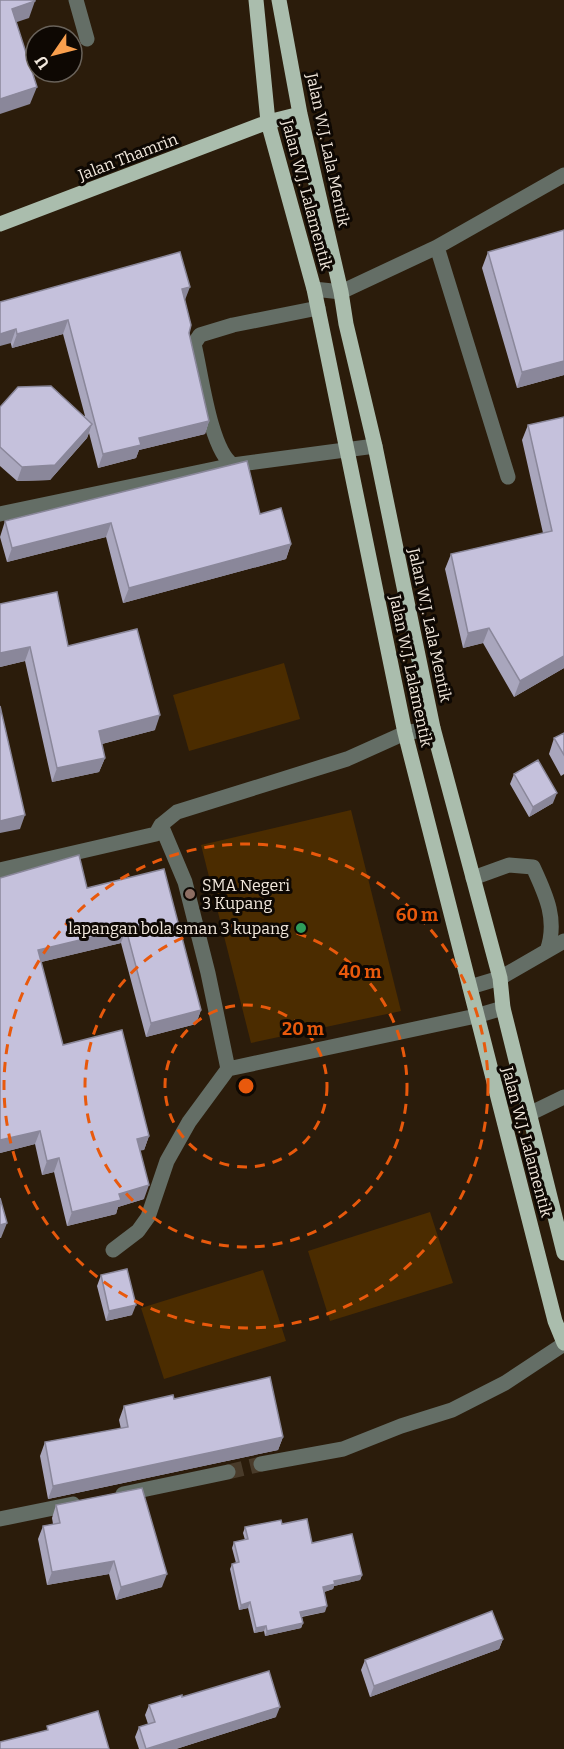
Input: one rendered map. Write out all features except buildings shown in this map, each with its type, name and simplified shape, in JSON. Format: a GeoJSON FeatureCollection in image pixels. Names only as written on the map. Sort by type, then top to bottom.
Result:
{"type":"FeatureCollection","features":[{"type":"Feature","properties":{"kind":"main road","name":"Jalan W.J. Lalamentik"},"geometry":{"type":"LineString","coordinates":[[256,0],[268,122],[314,290],[405,734],[476,1016],[564,1343]]}},
{"type":"Feature","properties":{"kind":"main road","name":"Jalan W.J. Lala Mentik"},"geometry":{"type":"LineString","coordinates":[[279,0],[300,114],[375,446],[433,728],[500,978],[503,1008],[564,1253]]}},
{"type":"Feature","properties":{"kind":"main road","name":"Jalan Thamrin"},"geometry":{"type":"LineString","coordinates":[[0,224],[268,122],[300,114]]}},
{"type":"Feature","properties":{"kind":"street"},"geometry":{"type":"LineString","coordinates":[[76,0],[87,39]]}},
{"type":"Feature","properties":{"kind":"street"},"geometry":{"type":"LineString","coordinates":[[314,290],[341,292],[437,246],[564,175]]}},
{"type":"Feature","properties":{"kind":"street"},"geometry":{"type":"LineString","coordinates":[[437,246],[508,477]]}},
{"type":"Feature","properties":{"kind":"street"},"geometry":{"type":"LineString","coordinates":[[233,465],[224,459],[217,441],[194,344],[196,339],[200,335],[233,325],[318,308]]}},
{"type":"Feature","properties":{"kind":"street"},"geometry":{"type":"LineString","coordinates":[[0,514],[233,465],[375,446]]}},
{"type":"Feature","properties":{"kind":"street"},"geometry":{"type":"LineString","coordinates":[[0,870],[156,834],[161,825],[177,812],[347,759],[405,734],[433,728]]}},
{"type":"Feature","properties":{"kind":"street"},"geometry":{"type":"LineString","coordinates":[[161,825],[185,882],[219,1018],[228,1069]]}},
{"type":"Feature","properties":{"kind":"street"},"geometry":{"type":"LineString","coordinates":[[473,878],[509,865],[533,867],[550,904],[552,936],[548,951]]}},
{"type":"Feature","properties":{"kind":"street"},"geometry":{"type":"LineString","coordinates":[[470,987],[500,978],[564,941]]}},
{"type":"Feature","properties":{"kind":"street"},"geometry":{"type":"LineString","coordinates":[[113,1250],[138,1231],[148,1216],[167,1161],[189,1122],[228,1069],[476,1016],[503,1008]]}},
{"type":"Feature","properties":{"kind":"street"},"geometry":{"type":"LineString","coordinates":[[529,1114],[564,1097]]}},
{"type":"Feature","properties":{"kind":"street"},"geometry":{"type":"LineString","coordinates":[[261,1464],[343,1449],[401,1426],[452,1410],[505,1383],[564,1343]]}},
{"type":"Feature","properties":{"kind":"street"},"geometry":{"type":"LineString","coordinates":[[0,1519],[228,1472]]}},
{"type":"Feature","properties":{"kind":"shaded area"},"geometry":{"type":"Polygon","coordinates":[[[284,663],[300,719],[189,751],[173,695],[284,663]]]}},
{"type":"Feature","properties":{"kind":"shaded area","name":"lapangan bola sman 3 kupang"},"geometry":{"type":"Polygon","coordinates":[[[351,810],[401,1011],[251,1043],[201,845],[351,810]]]}},
{"type":"Feature","properties":{"kind":"shaded area"},"geometry":{"type":"Polygon","coordinates":[[[430,1212],[453,1283],[330,1321],[308,1251],[430,1212]]]}},
{"type":"Feature","properties":{"kind":"shaded area"},"geometry":{"type":"Polygon","coordinates":[[[263,1270],[286,1341],[164,1379],[141,1308],[263,1270]]]}},
{"type":"Feature","properties":{"kind":"tunnel"},"geometry":{"type":"LineString","coordinates":[[228,1472],[261,1464]]}},
{"type":"Feature","properties":{"kind":"place","name":"SMA Negeri 3 Kupang"},"geometry":{"type":"Point","coordinates":[190,894]}},
{"type":"Feature","properties":{"kind":"place","name":"lapangan bola sman 3 kupang"},"geometry":{"type":"Point","coordinates":[301,928]}}]}
